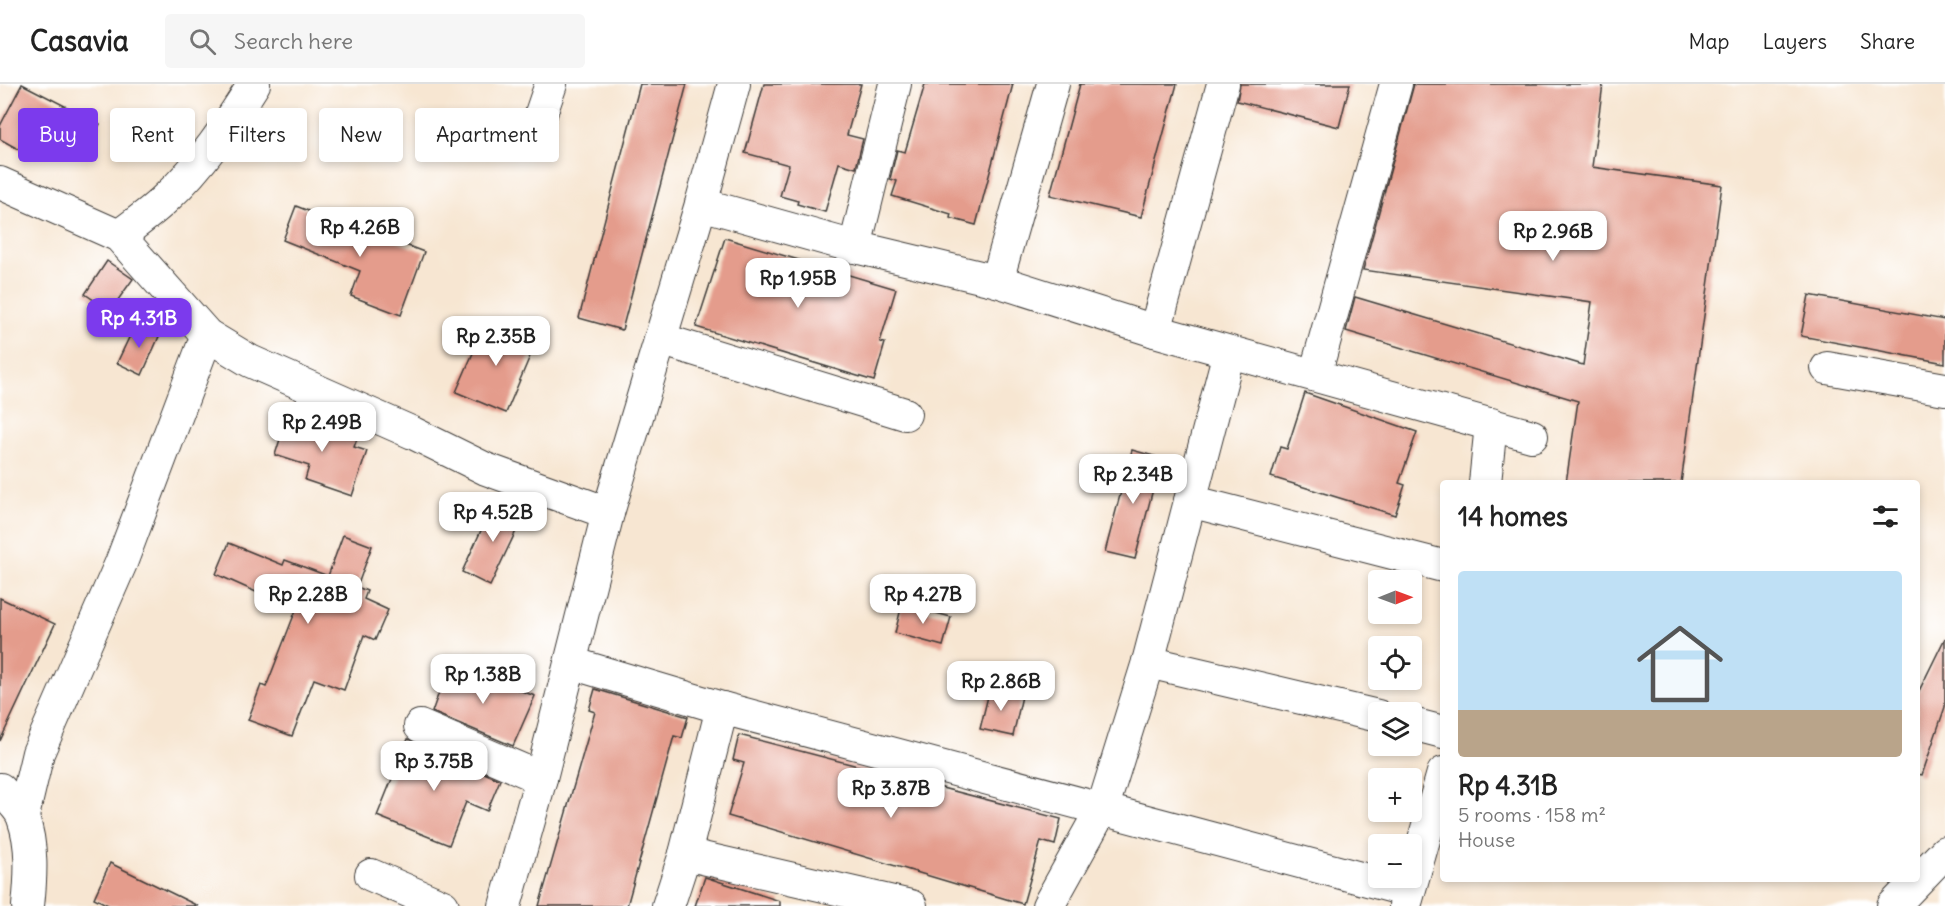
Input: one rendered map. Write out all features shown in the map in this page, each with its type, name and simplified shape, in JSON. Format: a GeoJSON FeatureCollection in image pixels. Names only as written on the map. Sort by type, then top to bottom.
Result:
{"type":"FeatureCollection","features":[{"type":"Feature","properties":{"kind":"street"},"geometry":{"type":"LineString","coordinates":[[119,236],[166,199],[195,168],[218,140],[254,84]]}},
{"type":"Feature","properties":{"kind":"street"},"geometry":{"type":"LineString","coordinates":[[543,108],[551,84]]}},
{"type":"Feature","properties":{"kind":"street"},"geometry":{"type":"LineString","coordinates":[[505,906],[541,778],[608,513],[701,204],[734,84]]}},
{"type":"Feature","properties":{"kind":"street"},"geometry":{"type":"LineString","coordinates":[[855,247],[895,84]]}},
{"type":"Feature","properties":{"kind":"street"},"geometry":{"type":"LineString","coordinates":[[997,281],[1053,84]]}},
{"type":"Feature","properties":{"kind":"street"},"geometry":{"type":"LineString","coordinates":[[1155,331],[1223,84]]}},
{"type":"Feature","properties":{"kind":"street"},"geometry":{"type":"LineString","coordinates":[[1314,375],[1396,84]]}},
{"type":"Feature","properties":{"kind":"street"},"geometry":{"type":"LineString","coordinates":[[0,183],[119,236],[207,335],[250,361],[413,433],[486,469],[608,513]]}},
{"type":"Feature","properties":{"kind":"street"},"geometry":{"type":"LineString","coordinates":[[701,204],[855,247],[997,281],[1155,331],[1532,436]]}},
{"type":"Feature","properties":{"kind":"street"},"geometry":{"type":"LineString","coordinates":[[28,906],[31,881],[29,846],[23,816],[38,753],[121,563],[207,335]]}},
{"type":"Feature","properties":{"kind":"street"},"geometry":{"type":"LineString","coordinates":[[660,339],[905,414]]}},
{"type":"Feature","properties":{"kind":"street"},"geometry":{"type":"LineString","coordinates":[[1048,906],[1102,807],[1148,662],[1229,352]]}},
{"type":"Feature","properties":{"kind":"street"},"geometry":{"type":"LineString","coordinates":[[1827,368],[1945,389]]}},
{"type":"Feature","properties":{"kind":"street"},"geometry":{"type":"LineString","coordinates":[[1485,480],[1491,424]]}},
{"type":"Feature","properties":{"kind":"street"},"geometry":{"type":"LineString","coordinates":[[1190,501],[1440,565]]}},
{"type":"Feature","properties":{"kind":"street"},"geometry":{"type":"LineString","coordinates":[[1148,662],[1368,714]]}},
{"type":"Feature","properties":{"kind":"street"},"geometry":{"type":"LineString","coordinates":[[571,663],[722,708],[1102,807],[1407,899],[1440,783]]}},
{"type":"Feature","properties":{"kind":"street"},"geometry":{"type":"LineString","coordinates":[[668,906],[685,854],[722,708]]}},
{"type":"Feature","properties":{"kind":"street"},"geometry":{"type":"LineString","coordinates":[[420,726],[541,778]]}},
{"type":"Feature","properties":{"kind":"street"},"geometry":{"type":"LineString","coordinates":[[1422,727],[1440,731]]}},
{"type":"Feature","properties":{"kind":"street"},"geometry":{"type":"LineString","coordinates":[[0,789],[23,816]]}},
{"type":"Feature","properties":{"kind":"street"},"geometry":{"type":"LineString","coordinates":[[1920,878],[1945,852]]}},
{"type":"Feature","properties":{"kind":"street"},"geometry":{"type":"LineString","coordinates":[[685,854],[911,906]]}},
{"type":"Feature","properties":{"kind":"street"},"geometry":{"type":"LineString","coordinates":[[371,875],[443,906]]}},
{"type":"Feature","properties":{"kind":"street"},"geometry":{"type":"LineString","coordinates":[[1893,906],[1916,882]]}},
{"type":"Feature","properties":{"kind":"building"},"geometry":{"type":"Polygon","coordinates":[[[22,84],[69,108],[18,108],[18,149],[0,139],[0,126],[22,84]]]}},
{"type":"Feature","properties":{"kind":"building"},"geometry":{"type":"Polygon","coordinates":[[[640,84],[687,84],[622,330],[579,318],[640,84]]]}},
{"type":"Feature","properties":{"kind":"building"},"geometry":{"type":"Polygon","coordinates":[[[764,84],[861,84],[847,135],[863,139],[856,168],[839,163],[825,212],[797,204],[798,201],[780,196],[789,165],[745,153],[764,84]]]}},
{"type":"Feature","properties":{"kind":"building"},"geometry":{"type":"Polygon","coordinates":[[[925,84],[1013,84],[976,225],[950,218],[951,214],[892,196],[897,181],[890,179],[897,150],[905,152],[925,84]]]}},
{"type":"Feature","properties":{"kind":"building"},"geometry":{"type":"Polygon","coordinates":[[[1080,84],[1177,84],[1141,217],[1050,195],[1080,84]]]}},
{"type":"Feature","properties":{"kind":"building"},"geometry":{"type":"Polygon","coordinates":[[[1240,84],[1350,84],[1339,127],[1237,101],[1240,84]]]}},
{"type":"Feature","properties":{"kind":"building"},"geometry":{"type":"Polygon","coordinates":[[[1414,84],[1603,84],[1592,167],[1722,185],[1681,480],[1566,480],[1578,401],[1346,331],[1355,297],[1583,365],[1592,302],[1363,270],[1414,84]]]}},
{"type":"Feature","properties":{"kind":"building"},"geometry":{"type":"Polygon","coordinates":[[[296,206],[373,237],[374,233],[424,252],[401,315],[351,296],[360,271],[283,240],[296,206]]]}},
{"type":"Feature","properties":{"kind":"building"},"geometry":{"type":"Polygon","coordinates":[[[725,238],[896,289],[880,342],[885,343],[874,381],[696,327],[725,238]]]}},
{"type":"Feature","properties":{"kind":"building"},"geometry":{"type":"Polygon","coordinates":[[[107,261],[133,279],[110,311],[85,294],[107,261]]]}},
{"type":"Feature","properties":{"kind":"building"},"geometry":{"type":"Polygon","coordinates":[[[1809,295],[1945,320],[1945,363],[1801,336],[1809,295]]]}},
{"type":"Feature","properties":{"kind":"building"},"geometry":{"type":"Polygon","coordinates":[[[487,321],[536,342],[506,413],[456,392],[487,321]]]}},
{"type":"Feature","properties":{"kind":"building"},"geometry":{"type":"Polygon","coordinates":[[[136,323],[160,334],[142,375],[117,363],[136,323]]]}},
{"type":"Feature","properties":{"kind":"building"},"geometry":{"type":"Polygon","coordinates":[[[1305,393],[1417,432],[1399,483],[1405,485],[1395,515],[1271,477],[1280,447],[1287,449],[1305,393]]]}},
{"type":"Feature","properties":{"kind":"building"},"geometry":{"type":"Polygon","coordinates":[[[289,411],[358,436],[354,447],[367,451],[352,496],[305,480],[309,466],[275,455],[289,411]]]}},
{"type":"Feature","properties":{"kind":"building"},"geometry":{"type":"Polygon","coordinates":[[[1132,450],[1161,458],[1135,559],[1105,552],[1132,450]]]}},
{"type":"Feature","properties":{"kind":"building"},"geometry":{"type":"Polygon","coordinates":[[[495,500],[524,514],[490,586],[462,572],[495,500]]]}},
{"type":"Feature","properties":{"kind":"building"},"geometry":{"type":"Polygon","coordinates":[[[343,535],[372,546],[357,587],[367,591],[364,599],[388,610],[375,640],[364,635],[344,690],[314,679],[292,736],[248,720],[261,685],[266,687],[296,610],[216,574],[229,543],[283,565],[285,560],[328,576],[343,535]]]}},
{"type":"Feature","properties":{"kind":"building"},"geometry":{"type":"Polygon","coordinates":[[[0,598],[55,624],[0,741],[0,598]]]}},
{"type":"Feature","properties":{"kind":"building"},"geometry":{"type":"Polygon","coordinates":[[[902,604],[951,617],[943,646],[895,633],[902,604]]]}},
{"type":"Feature","properties":{"kind":"building"},"geometry":{"type":"Polygon","coordinates":[[[1945,638],[1945,707],[1922,775],[1920,775],[1920,689],[1945,638]]]}},
{"type":"Feature","properties":{"kind":"building"},"geometry":{"type":"Polygon","coordinates":[[[449,664],[535,696],[513,746],[432,712],[449,664]]]}},
{"type":"Feature","properties":{"kind":"building"},"geometry":{"type":"Polygon","coordinates":[[[990,688],[1022,696],[1013,736],[980,729],[990,688]]]}},
{"type":"Feature","properties":{"kind":"building"},"geometry":{"type":"Polygon","coordinates":[[[595,689],[688,717],[682,738],[674,736],[627,906],[539,906],[595,712],[589,710],[595,689]]]}},
{"type":"Feature","properties":{"kind":"building"},"geometry":{"type":"Polygon","coordinates":[[[739,735],[1061,819],[1055,845],[1041,841],[1023,904],[728,816],[744,763],[733,760],[739,735]]]}},
{"type":"Feature","properties":{"kind":"building"},"geometry":{"type":"Polygon","coordinates":[[[408,739],[500,780],[487,811],[466,802],[449,845],[377,816],[408,739]]]}},
{"type":"Feature","properties":{"kind":"building"},"geometry":{"type":"Polygon","coordinates":[[[110,863],[198,906],[110,906],[94,898],[110,863]]]}},
{"type":"Feature","properties":{"kind":"building"},"geometry":{"type":"Polygon","coordinates":[[[705,877],[780,901],[780,906],[695,906],[705,877]]]}}]}
